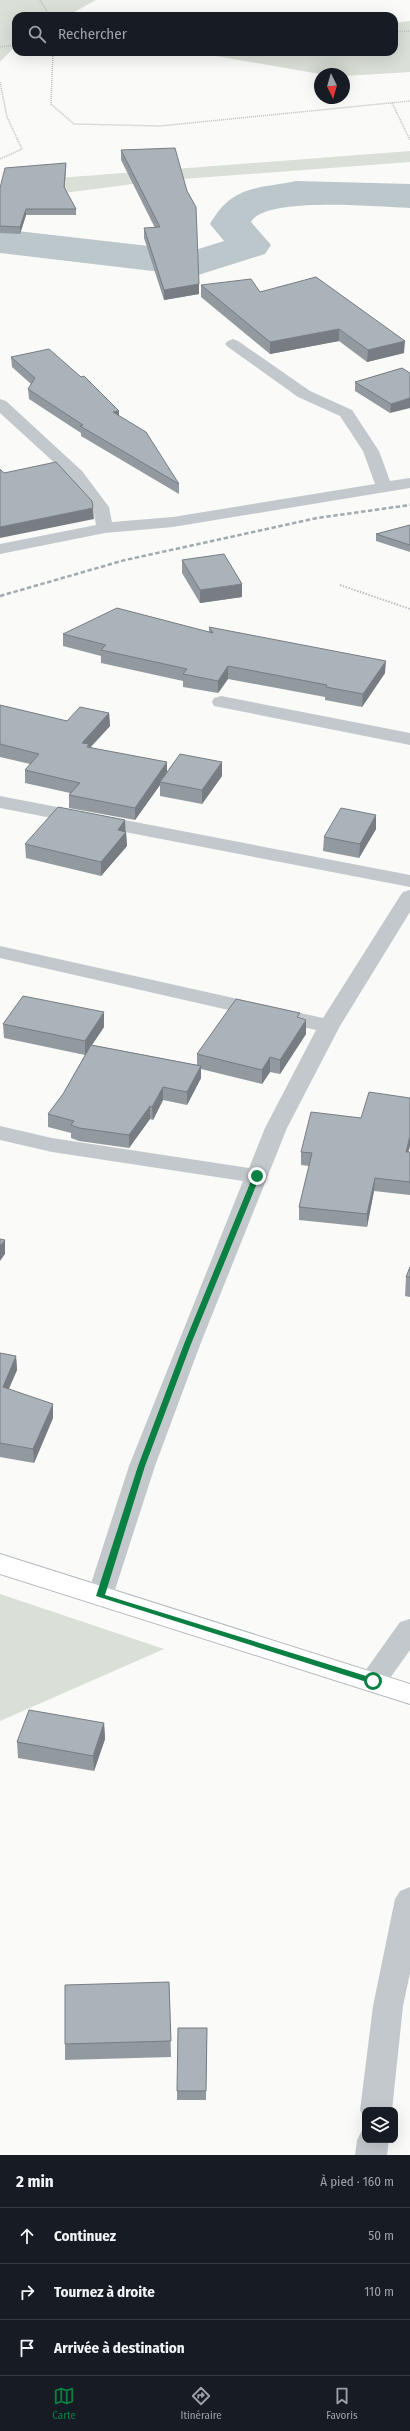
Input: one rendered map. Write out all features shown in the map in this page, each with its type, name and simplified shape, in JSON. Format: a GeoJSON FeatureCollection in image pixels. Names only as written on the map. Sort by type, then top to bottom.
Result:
{"type":"FeatureCollection","features":[{"type":"Feature","properties":{"kind":"street"},"geometry":{"type":"LineString","coordinates":[[233,344],[304,394],[346,413],[371,451],[384,486]]}},
{"type":"Feature","properties":{"kind":"street"},"geometry":{"type":"LineString","coordinates":[[0,404],[76,474],[101,507],[105,528]]}},
{"type":"Feature","properties":{"kind":"street"},"geometry":{"type":"LineString","coordinates":[[0,549],[105,528],[173,522],[384,486],[410,483]]}},
{"type":"Feature","properties":{"kind":"street"},"geometry":{"type":"LineString","coordinates":[[221,702],[410,739]]}},
{"type":"Feature","properties":{"kind":"street"},"geometry":{"type":"LineString","coordinates":[[0,802],[410,881]]}},
{"type":"Feature","properties":{"kind":"street"},"geometry":{"type":"LineString","coordinates":[[100,1596],[142,1466],[188,1344],[276,1128],[329,1026],[410,896]]}},
{"type":"Feature","properties":{"kind":"street"},"geometry":{"type":"LineString","coordinates":[[0,952],[329,1026]]}},
{"type":"Feature","properties":{"kind":"street"},"geometry":{"type":"LineString","coordinates":[[0,1133],[52,1145],[257,1176]]}},
{"type":"Feature","properties":{"kind":"street"},"geometry":{"type":"LineString","coordinates":[[0,1564],[373,1681],[410,1694]]}},
{"type":"Feature","properties":{"kind":"street"},"geometry":{"type":"LineString","coordinates":[[373,1681],[410,1629]]}},
{"type":"Feature","properties":{"kind":"street"},"geometry":{"type":"LineString","coordinates":[[376,2107],[388,2006],[404,1918],[410,1899]]}},
{"type":"Feature","properties":{"kind":"street"},"geometry":{"type":"LineString","coordinates":[[371,2155],[373,2143]]}},
{"type":"Feature","properties":{"kind":"path"},"geometry":{"type":"LineString","coordinates":[[40,0],[48,12]]}},
{"type":"Feature","properties":{"kind":"path"},"geometry":{"type":"LineString","coordinates":[[398,32],[410,31]]}},
{"type":"Feature","properties":{"kind":"path"},"geometry":{"type":"LineString","coordinates":[[0,47],[12,46]]}},
{"type":"Feature","properties":{"kind":"path"},"geometry":{"type":"LineString","coordinates":[[53,56],[51,104],[74,124],[160,126],[410,101]]}},
{"type":"Feature","properties":{"kind":"path"},"geometry":{"type":"LineString","coordinates":[[0,82],[7,117],[22,149],[0,159]]}},
{"type":"Feature","properties":{"kind":"path"},"geometry":{"type":"LineString","coordinates":[[392,103],[410,140]]}},
{"type":"Feature","properties":{"kind":"path"},"geometry":{"type":"LineString","coordinates":[[340,585],[410,609]]}},
{"type":"Feature","properties":{"kind":"shaded area"},"geometry":{"type":"Polygon","coordinates":[[[0,0],[96,0],[74,12],[12,12],[12,49],[0,62],[0,0]]]}},
{"type":"Feature","properties":{"kind":"shaded area"},"geometry":{"type":"Polygon","coordinates":[[[410,21],[410,72],[350,76],[350,68],[314,68],[314,73],[216,56],[398,56],[398,22],[410,21]]]}},
{"type":"Feature","properties":{"kind":"shaded area"},"geometry":{"type":"Polygon","coordinates":[[[410,151],[410,162],[156,181],[25,198],[0,198],[0,186],[32,180],[410,151]]]}},
{"type":"Feature","properties":{"kind":"shaded area"},"geometry":{"type":"Polygon","coordinates":[[[0,1594],[164,1649],[0,1721],[0,1594]]]}},
{"type":"Feature","properties":{"kind":"building"},"geometry":{"type":"Polygon","coordinates":[[[175,148],[187,191],[196,207],[199,284],[164,290],[144,228],[160,227],[121,150],[175,148]]]}},
{"type":"Feature","properties":{"kind":"building"},"geometry":{"type":"Polygon","coordinates":[[[66,163],[64,187],[76,209],[26,209],[20,227],[0,226],[0,188],[5,168],[66,163]]]}},
{"type":"Feature","properties":{"kind":"building"},"geometry":{"type":"Polygon","coordinates":[[[316,277],[405,341],[368,350],[339,329],[270,342],[201,285],[251,279],[260,292],[316,277]]]}},
{"type":"Feature","properties":{"kind":"building"},"geometry":{"type":"Polygon","coordinates":[[[49,349],[81,377],[84,376],[119,411],[113,412],[146,432],[179,484],[80,426],[83,425],[28,389],[35,378],[11,357],[49,349]]]}},
{"type":"Feature","properties":{"kind":"building"},"geometry":{"type":"Polygon","coordinates":[[[402,368],[410,373],[410,398],[391,404],[355,382],[402,368]]]}},
{"type":"Feature","properties":{"kind":"building"},"geometry":{"type":"Polygon","coordinates":[[[56,462],[92,501],[93,508],[0,527],[0,469],[4,473],[56,462]]]}},
{"type":"Feature","properties":{"kind":"building"},"geometry":{"type":"Polygon","coordinates":[[[410,525],[410,545],[376,534],[410,525]]]}},
{"type":"Feature","properties":{"kind":"building"},"geometry":{"type":"Polygon","coordinates":[[[224,554],[242,584],[200,590],[182,560],[224,554]]]}},
{"type":"Feature","properties":{"kind":"building"},"geometry":{"type":"Polygon","coordinates":[[[117,608],[213,633],[209,627],[386,661],[363,694],[326,687],[327,685],[228,666],[218,681],[183,674],[187,669],[101,650],[106,645],[63,634],[117,608]]]}},
{"type":"Feature","properties":{"kind":"building"},"geometry":{"type":"Polygon","coordinates":[[[0,705],[67,721],[80,707],[109,713],[82,743],[89,744],[87,747],[167,762],[135,808],[69,795],[80,783],[25,770],[39,754],[0,744],[0,705]]]}},
{"type":"Feature","properties":{"kind":"building"},"geometry":{"type":"Polygon","coordinates":[[[180,754],[222,762],[202,790],[160,782],[180,754]]]}},
{"type":"Feature","properties":{"kind":"building"},"geometry":{"type":"Polygon","coordinates":[[[58,807],[125,820],[118,830],[126,832],[101,862],[25,844],[58,807]]]}},
{"type":"Feature","properties":{"kind":"building"},"geometry":{"type":"Polygon","coordinates":[[[341,808],[376,815],[360,844],[324,837],[341,808]]]}},
{"type":"Feature","properties":{"kind":"building"},"geometry":{"type":"Polygon","coordinates":[[[23,996],[104,1012],[85,1041],[3,1024],[23,996]]]}},
{"type":"Feature","properties":{"kind":"building"},"geometry":{"type":"Polygon","coordinates":[[[236,999],[300,1013],[297,1017],[306,1020],[280,1060],[270,1057],[262,1070],[197,1054],[236,999]]]}},
{"type":"Feature","properties":{"kind":"building"},"geometry":{"type":"Polygon","coordinates":[[[91,1045],[201,1066],[187,1092],[163,1087],[152,1107],[150,1106],[129,1135],[79,1128],[71,1125],[74,1121],[48,1114],[63,1094],[91,1045]]]}},
{"type":"Feature","properties":{"kind":"building"},"geometry":{"type":"Polygon","coordinates":[[[369,1092],[410,1098],[410,1136],[406,1152],[410,1152],[410,1182],[375,1178],[367,1214],[299,1207],[312,1153],[301,1152],[311,1112],[361,1118],[369,1092]]]}},
{"type":"Feature","properties":{"kind":"building"},"geometry":{"type":"Polygon","coordinates":[[[0,1239],[5,1240],[0,1246],[0,1239]]]}},
{"type":"Feature","properties":{"kind":"building"},"geometry":{"type":"Polygon","coordinates":[[[410,1267],[410,1277],[406,1277],[410,1267]]]}},
{"type":"Feature","properties":{"kind":"building"},"geometry":{"type":"Polygon","coordinates":[[[0,1353],[16,1356],[3,1387],[53,1404],[33,1449],[0,1443],[0,1353]]]}},
{"type":"Feature","properties":{"kind":"building"},"geometry":{"type":"Polygon","coordinates":[[[29,1710],[104,1723],[93,1756],[17,1742],[29,1710]]]}},
{"type":"Feature","properties":{"kind":"building"},"geometry":{"type":"Polygon","coordinates":[[[169,1982],[171,2041],[65,2044],[65,1985],[169,1982]]]}},
{"type":"Feature","properties":{"kind":"building"},"geometry":{"type":"Polygon","coordinates":[[[178,2028],[207,2028],[206,2091],[177,2091],[178,2028]]]}},
{"type":"Feature","properties":{"kind":"waterway"},"geometry":{"type":"LineString","coordinates":[[0,241],[195,264],[251,245],[230,224],[236,213],[250,202],[296,193],[410,196]]}},
{"type":"Feature","properties":{"kind":"railway"},"geometry":{"type":"LineString","coordinates":[[0,596],[125,560],[317,518],[410,505]]}},
{"type":"Feature","properties":{"kind":"route"},"geometry":{"type":"LineString","coordinates":[[257,1176],[188,1344],[142,1466],[100,1596],[373,1681]]}}]}
